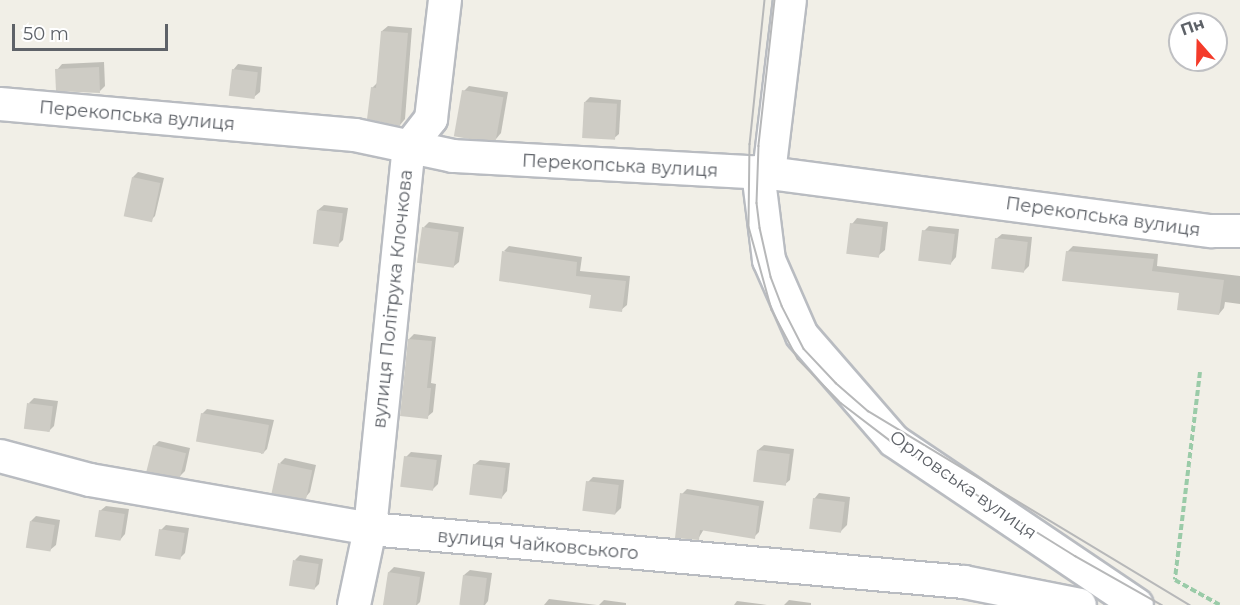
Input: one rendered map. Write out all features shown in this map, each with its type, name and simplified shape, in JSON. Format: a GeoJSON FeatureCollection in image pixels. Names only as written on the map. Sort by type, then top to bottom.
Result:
{"type":"FeatureCollection","features":[{"type":"Feature","properties":{"kind":"street","name":"вулиця Політрука Клочкова"},"geometry":{"type":"LineString","coordinates":[[354,605],[370,529],[409,147],[431,119],[445,0]]}},
{"type":"Feature","properties":{"kind":"street","name":"Орловська вулиця"},"geometry":{"type":"LineString","coordinates":[[789,0],[763,173],[769,260],[802,335],[894,441],[1137,605]]}},
{"type":"Feature","properties":{"kind":"street","name":"Перекопська вулиця"},"geometry":{"type":"LineString","coordinates":[[0,104],[355,135],[453,156],[763,173],[1212,231],[1240,231]]}},
{"type":"Feature","properties":{"kind":"street","name":"вулиця Чайковського"},"geometry":{"type":"LineString","coordinates":[[0,456],[90,480],[370,529],[964,582],[1080,605]]}},
{"type":"Feature","properties":{"kind":"path"},"geometry":{"type":"LineString","coordinates":[[1200,372],[1175,580],[1220,605]]}},
{"type":"Feature","properties":{"kind":"building"},"geometry":{"type":"Polygon","coordinates":[[[381,31],[408,33],[400,126],[367,119],[371,87],[376,88],[381,31]]]}},
{"type":"Feature","properties":{"kind":"building"},"geometry":{"type":"Polygon","coordinates":[[[99,67],[100,93],[56,91],[55,69],[99,67]]]}},
{"type":"Feature","properties":{"kind":"building"},"geometry":{"type":"Polygon","coordinates":[[[232,69],[258,72],[255,99],[229,96],[232,69]]]}},
{"type":"Feature","properties":{"kind":"building"},"geometry":{"type":"Polygon","coordinates":[[[462,90],[503,97],[495,144],[454,136],[462,90]]]}},
{"type":"Feature","properties":{"kind":"building"},"geometry":{"type":"Polygon","coordinates":[[[584,102],[617,104],[615,140],[582,138],[584,102]]]}},
{"type":"Feature","properties":{"kind":"building"},"geometry":{"type":"Polygon","coordinates":[[[132,177],[160,183],[152,222],[124,216],[132,177]]]}},
{"type":"Feature","properties":{"kind":"building"},"geometry":{"type":"Polygon","coordinates":[[[317,210],[343,213],[339,247],[313,244],[317,210]]]}},
{"type":"Feature","properties":{"kind":"building"},"geometry":{"type":"Polygon","coordinates":[[[850,223],[883,227],[879,258],[846,254],[850,223]]]}},
{"type":"Feature","properties":{"kind":"building"},"geometry":{"type":"Polygon","coordinates":[[[422,227],[459,232],[454,268],[417,263],[422,227]]]}},
{"type":"Feature","properties":{"kind":"building"},"geometry":{"type":"Polygon","coordinates":[[[922,230],[955,234],[951,265],[918,261],[922,230]]]}},
{"type":"Feature","properties":{"kind":"building"},"geometry":{"type":"Polygon","coordinates":[[[995,238],[1028,242],[1024,273],[991,269],[995,238]]]}},
{"type":"Feature","properties":{"kind":"building"},"geometry":{"type":"Polygon","coordinates":[[[502,251],[577,262],[576,276],[626,281],[622,312],[589,308],[591,295],[499,281],[502,251]]]}},
{"type":"Feature","properties":{"kind":"building"},"geometry":{"type":"Polygon","coordinates":[[[1066,251],[1154,259],[1152,271],[1224,280],[1219,315],[1177,310],[1179,293],[1062,281],[1066,251]]]}},
{"type":"Feature","properties":{"kind":"building"},"geometry":{"type":"Polygon","coordinates":[[[408,339],[432,341],[427,388],[431,388],[428,419],[400,416],[408,339]]]}},
{"type":"Feature","properties":{"kind":"building"},"geometry":{"type":"Polygon","coordinates":[[[27,403],[53,406],[50,432],[24,429],[27,403]]]}},
{"type":"Feature","properties":{"kind":"building"},"geometry":{"type":"Polygon","coordinates":[[[201,413],[269,425],[264,454],[196,442],[201,413]]]}},
{"type":"Feature","properties":{"kind":"building"},"geometry":{"type":"Polygon","coordinates":[[[153,445],[186,453],[179,480],[146,472],[153,445]]]}},
{"type":"Feature","properties":{"kind":"building"},"geometry":{"type":"Polygon","coordinates":[[[757,450],[790,454],[786,486],[753,482],[757,450]]]}},
{"type":"Feature","properties":{"kind":"building"},"geometry":{"type":"Polygon","coordinates":[[[404,456],[437,460],[433,491],[400,487],[404,456]]]}},
{"type":"Feature","properties":{"kind":"building"},"geometry":{"type":"Polygon","coordinates":[[[278,463],[312,470],[306,501],[272,493],[278,463]]]}},
{"type":"Feature","properties":{"kind":"building"},"geometry":{"type":"Polygon","coordinates":[[[473,464],[506,468],[502,499],[469,495],[473,464]]]}},
{"type":"Feature","properties":{"kind":"building"},"geometry":{"type":"Polygon","coordinates":[[[586,481],[619,485],[615,515],[582,511],[586,481]]]}},
{"type":"Feature","properties":{"kind":"building"},"geometry":{"type":"Polygon","coordinates":[[[680,493],[759,506],[755,539],[700,530],[699,540],[675,538],[680,493]]]}},
{"type":"Feature","properties":{"kind":"building"},"geometry":{"type":"Polygon","coordinates":[[[813,498],[845,502],[841,533],[809,529],[813,498]]]}},
{"type":"Feature","properties":{"kind":"building"},"geometry":{"type":"Polygon","coordinates":[[[99,510],[125,514],[120,541],[95,537],[99,510]]]}},
{"type":"Feature","properties":{"kind":"building"},"geometry":{"type":"Polygon","coordinates":[[[30,521],[55,525],[50,552],[26,548],[30,521]]]}},
{"type":"Feature","properties":{"kind":"building"},"geometry":{"type":"Polygon","coordinates":[[[159,529],[185,533],[180,560],[155,556],[159,529]]]}},
{"type":"Feature","properties":{"kind":"building"},"geometry":{"type":"Polygon","coordinates":[[[293,560],[319,564],[315,590],[289,586],[293,560]]]}},
{"type":"Feature","properties":{"kind":"building"},"geometry":{"type":"Polygon","coordinates":[[[388,572],[420,577],[416,605],[383,605],[388,572]]]}},
{"type":"Feature","properties":{"kind":"building"},"geometry":{"type":"Polygon","coordinates":[[[463,575],[487,578],[483,605],[459,605],[463,575]]]}},
{"type":"Feature","properties":{"kind":"tram line"},"geometry":{"type":"LineString","coordinates":[[765,0],[750,144],[749,227],[772,310],[798,359],[841,403],[892,442],[1075,556],[1162,605]]}},
{"type":"Feature","properties":{"kind":"tram line"},"geometry":{"type":"LineString","coordinates":[[775,0],[759,146],[757,203],[771,277],[782,306],[804,349],[836,383],[868,411],[1190,605]]}}]}
